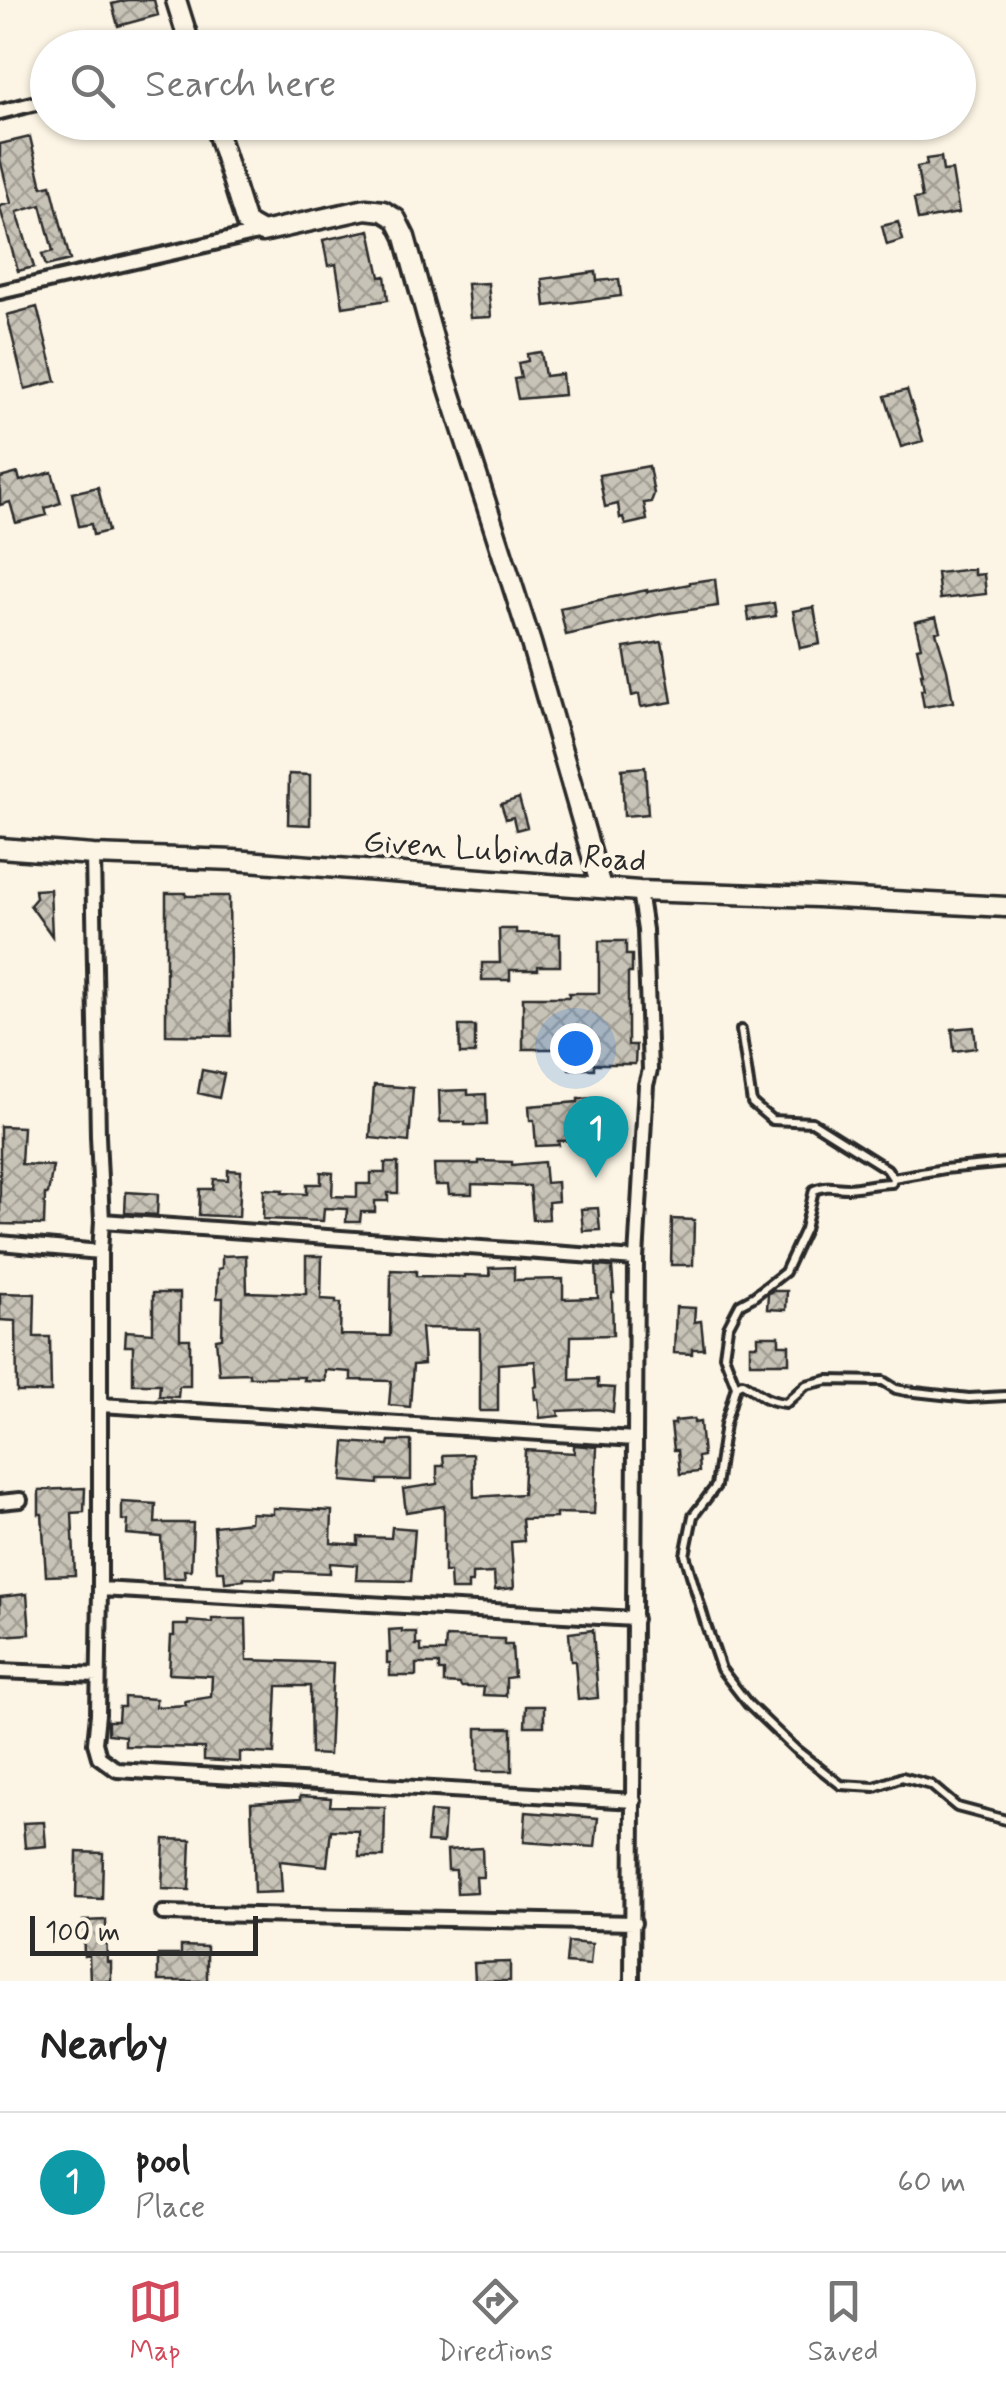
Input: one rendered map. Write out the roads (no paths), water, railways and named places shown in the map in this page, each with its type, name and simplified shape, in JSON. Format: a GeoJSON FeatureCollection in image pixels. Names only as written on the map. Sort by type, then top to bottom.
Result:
{"type":"FeatureCollection","features":[{"type":"Feature","properties":{"kind":"street"},"geometry":{"type":"LineString","coordinates":[[176,0],[185,30]]}},
{"type":"Feature","properties":{"kind":"street"},"geometry":{"type":"LineString","coordinates":[[0,112],[30,104]]}},
{"type":"Feature","properties":{"kind":"street"},"geometry":{"type":"LineString","coordinates":[[220,140],[249,231]]}},
{"type":"Feature","properties":{"kind":"street"},"geometry":{"type":"LineString","coordinates":[[0,292],[249,231],[366,209],[383,211],[396,220],[405,236],[450,394],[527,628],[601,887]]}},
{"type":"Feature","properties":{"kind":"street","name":"Given Lubinda Road"},"geometry":{"type":"LineString","coordinates":[[0,848],[234,860],[639,891],[1006,908]]}},
{"type":"Feature","properties":{"kind":"street"},"geometry":{"type":"LineString","coordinates":[[93,855],[102,1222],[95,1742],[99,1757],[116,1770],[634,1801]]}},
{"type":"Feature","properties":{"kind":"street"},"geometry":{"type":"LineString","coordinates":[[632,1981],[636,1259],[650,1070],[645,930],[639,891]]}},
{"type":"Feature","properties":{"kind":"street"},"geometry":{"type":"LineString","coordinates":[[102,1222],[636,1259]]}},
{"type":"Feature","properties":{"kind":"street"},"geometry":{"type":"LineString","coordinates":[[0,1243],[100,1252]]}},
{"type":"Feature","properties":{"kind":"street"},"geometry":{"type":"LineString","coordinates":[[101,1405],[635,1439]]}},
{"type":"Feature","properties":{"kind":"street"},"geometry":{"type":"LineString","coordinates":[[0,1502],[20,1500]]}},
{"type":"Feature","properties":{"kind":"street"},"geometry":{"type":"LineString","coordinates":[[100,1589],[635,1619]]}},
{"type":"Feature","properties":{"kind":"street"},"geometry":{"type":"LineString","coordinates":[[0,1671],[98,1675]]}},
{"type":"Feature","properties":{"kind":"street"},"geometry":{"type":"LineString","coordinates":[[164,1912],[634,1923]]}},
{"type":"Feature","properties":{"kind":"lane"},"geometry":{"type":"LineString","coordinates":[[742,1030],[752,1103],[772,1120],[812,1122],[886,1169],[893,1178]]}},
{"type":"Feature","properties":{"kind":"lane"},"geometry":{"type":"LineString","coordinates":[[893,1178],[1006,1164]]}},
{"type":"Feature","properties":{"kind":"lane"},"geometry":{"type":"LineString","coordinates":[[893,1178],[892,1183],[844,1188],[829,1185],[814,1190],[805,1229],[785,1272],[740,1304],[728,1327],[724,1356],[736,1386],[725,1424],[716,1486],[693,1516],[685,1555],[721,1669],[748,1704],[795,1749],[841,1785],[875,1787],[902,1776],[931,1785],[957,1807],[1006,1820]]}},
{"type":"Feature","properties":{"kind":"lane"},"geometry":{"type":"LineString","coordinates":[[736,1386],[742,1384],[753,1389],[768,1401],[786,1403],[806,1385],[828,1380],[883,1381],[906,1392],[969,1398],[1006,1396]]}},
{"type":"Feature","properties":{"kind":"place","name":"pool"},"geometry":{"type":"Point","coordinates":[596,1178]}}]}
